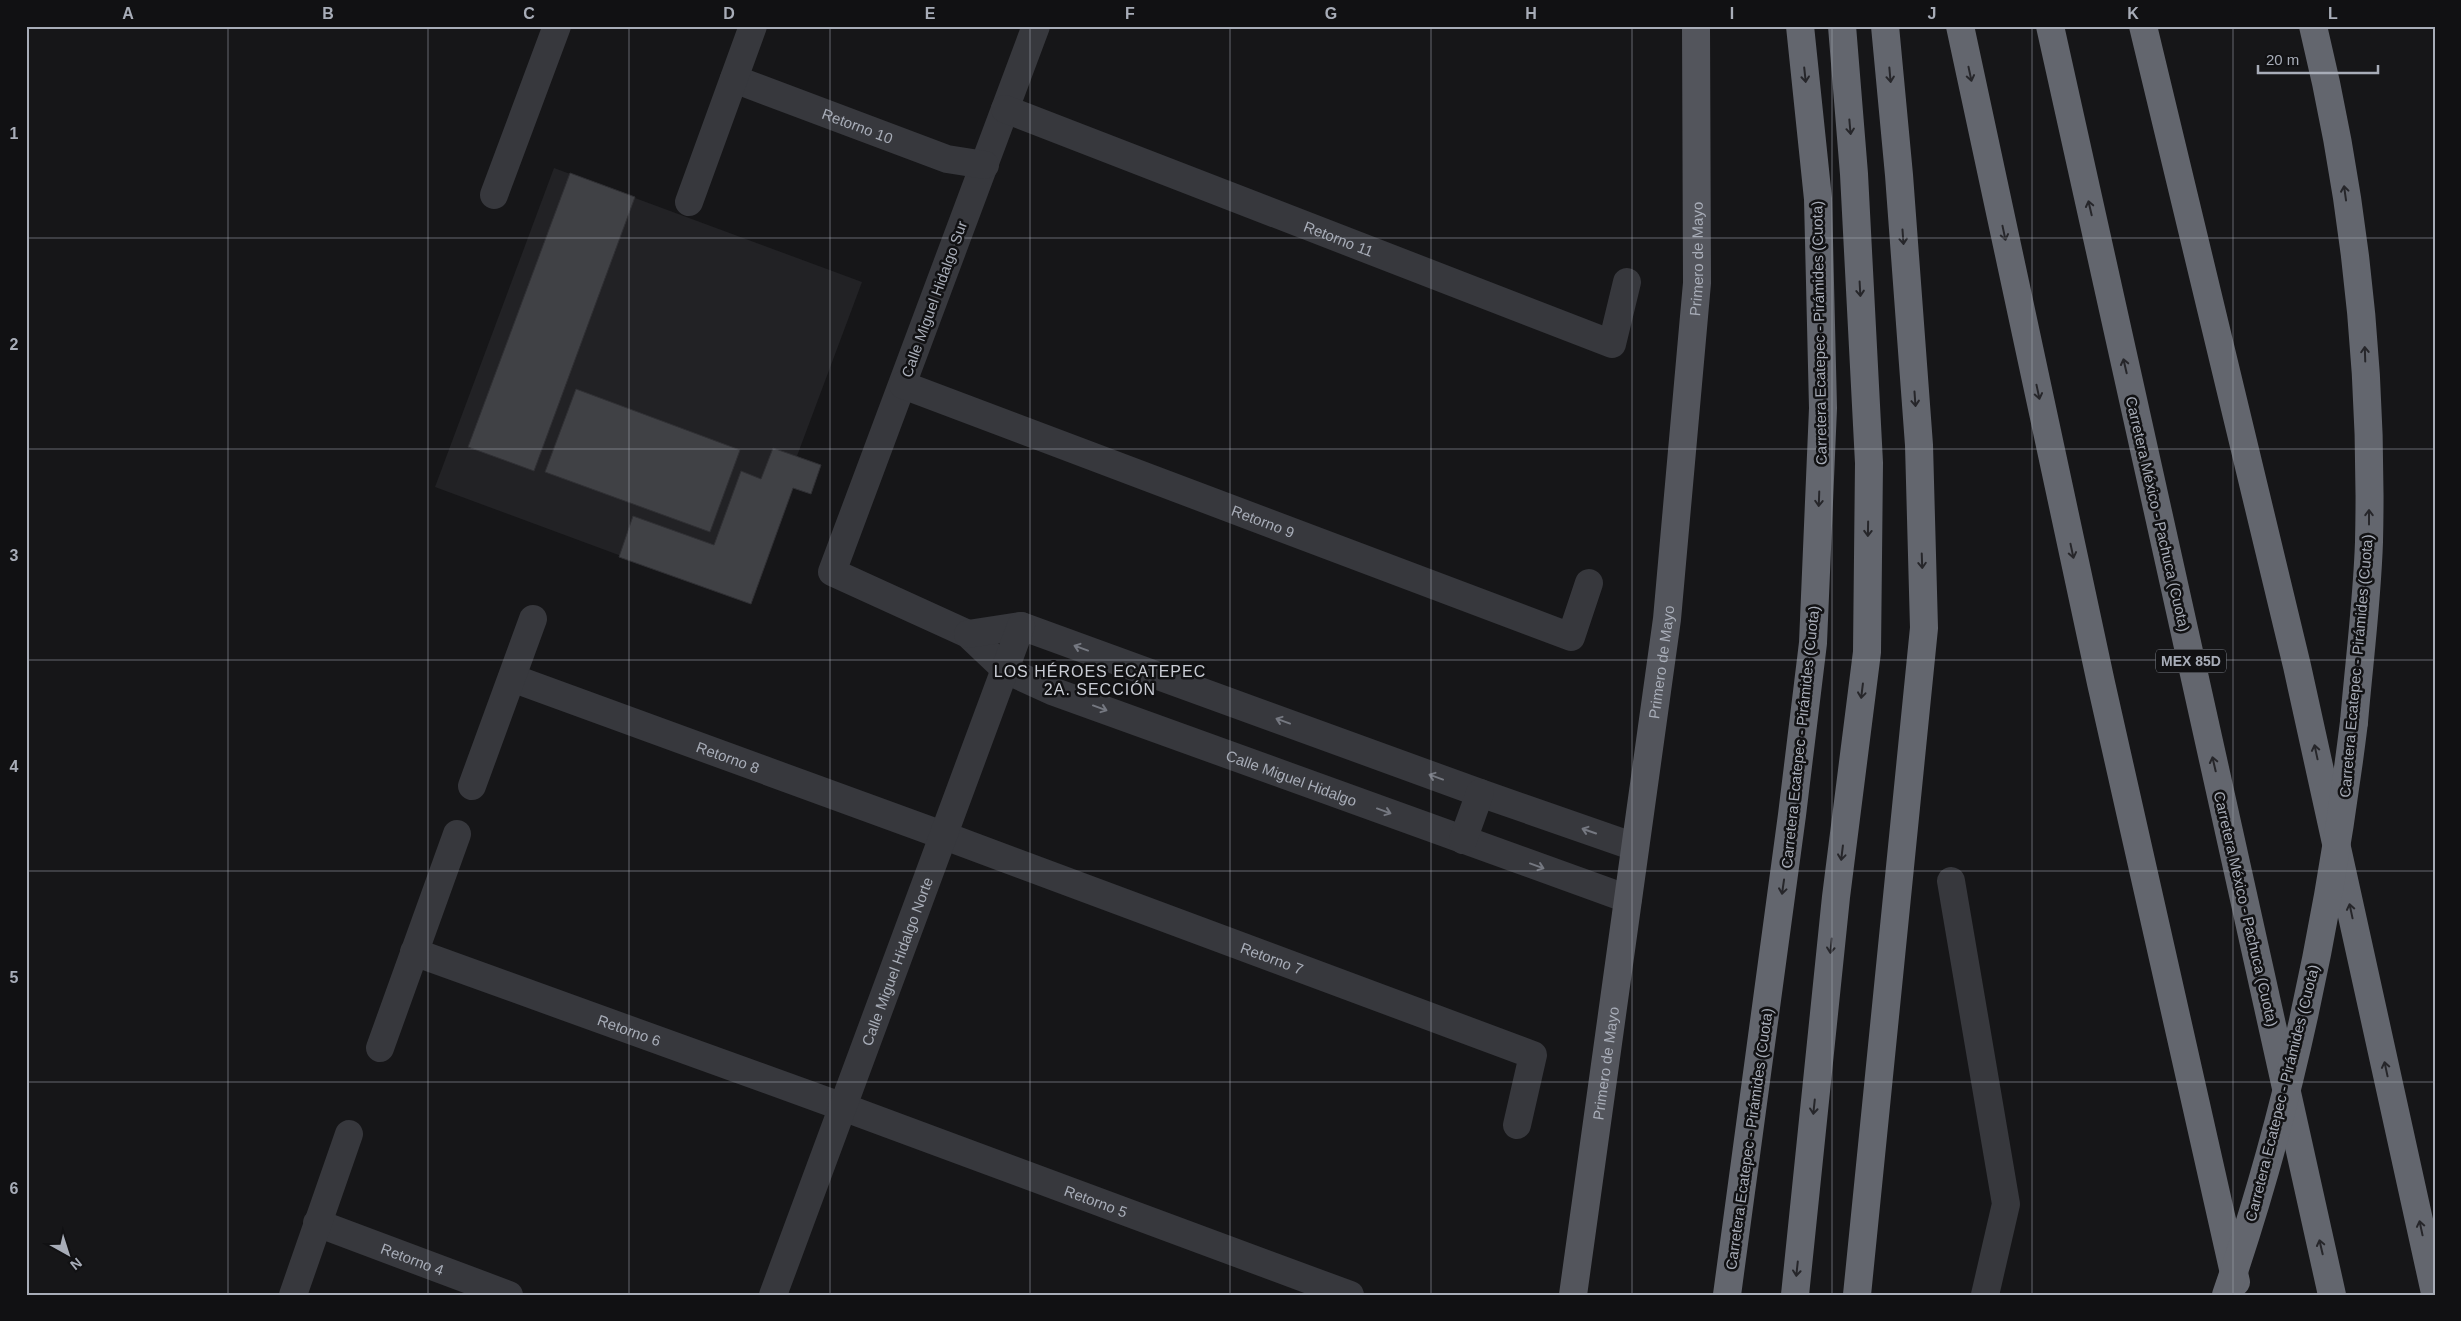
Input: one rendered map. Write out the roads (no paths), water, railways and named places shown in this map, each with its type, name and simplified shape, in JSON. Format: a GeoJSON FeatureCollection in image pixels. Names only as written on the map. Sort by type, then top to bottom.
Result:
{"type":"FeatureCollection","features":[{"type":"Feature","properties":{"kind":"highway","name":"Carretera Ecatepec - Pirámides (Cuota)"},"geometry":{"type":"LineString","coordinates":[[1727,1295],[1813,643],[1823,408],[1818,199],[1800,26]]}},
{"type":"Feature","properties":{"kind":"highway"},"geometry":{"type":"LineString","coordinates":[[1795,1295],[1836,897],[1867,652],[1869,463],[1854,174],[1842,26]]}},
{"type":"Feature","properties":{"kind":"highway"},"geometry":{"type":"LineString","coordinates":[[1857,1295],[1924,628],[1918,445],[1899,174],[1885,26]]}},
{"type":"Feature","properties":{"kind":"highway"},"geometry":{"type":"LineString","coordinates":[[1960,26],[2101,683],[2239,1295]]}},
{"type":"Feature","properties":{"kind":"highway","name":"Carretera México - Pachuca (Cuota)"},"geometry":{"type":"LineString","coordinates":[[2050,26],[2332,1295]]}},
{"type":"Feature","properties":{"kind":"highway"},"geometry":{"type":"LineString","coordinates":[[2143,26],[2297,666],[2435,1293]]}},
{"type":"Feature","properties":{"kind":"highway","name":"Carretera Ecatepec - Pirámides (Cuota)"},"geometry":{"type":"LineString","coordinates":[[2226,1295],[2252,1219],[2305,1013],[2342,820],[2354,722],[2369,543],[2369,441],[2364,324],[2341,166],[2313,26]]}},
{"type":"Feature","properties":{"kind":"main road","name":"Primero de Mayo"},"geometry":{"type":"LineString","coordinates":[[1573,1295],[1667,619],[1697,283],[1696,26]]}},
{"type":"Feature","properties":{"kind":"street"},"geometry":{"type":"LineString","coordinates":[[494,195],[557,26]]}},
{"type":"Feature","properties":{"kind":"street"},"geometry":{"type":"LineString","coordinates":[[689,202],[753,26]]}},
{"type":"Feature","properties":{"kind":"street","name":"Calle Miguel Hidalgo Sur"},"geometry":{"type":"LineString","coordinates":[[832,572],[1036,26]]}},
{"type":"Feature","properties":{"kind":"street","name":"Retorno 10"},"geometry":{"type":"LineString","coordinates":[[734,79],[947,159],[985,165]]}},
{"type":"Feature","properties":{"kind":"street","name":"Retorno 11"},"geometry":{"type":"LineString","coordinates":[[1005,109],[1612,344],[1627,282]]}},
{"type":"Feature","properties":{"kind":"street","name":"Retorno 9"},"geometry":{"type":"LineString","coordinates":[[902,385],[1571,637],[1589,583]]}},
{"type":"Feature","properties":{"kind":"street","name":"Calle Miguel Hidalgo"},"geometry":{"type":"LineString","coordinates":[[832,572],[968,634],[1006,670],[1052,691],[1628,899]]}},
{"type":"Feature","properties":{"kind":"street"},"geometry":{"type":"LineString","coordinates":[[472,786],[533,619]]}},
{"type":"Feature","properties":{"kind":"street"},"geometry":{"type":"LineString","coordinates":[[968,634],[1021,626],[1480,793],[1635,847]]}},
{"type":"Feature","properties":{"kind":"street","name":"Calle Miguel Hidalgo Norte"},"geometry":{"type":"LineString","coordinates":[[773,1295],[945,836],[1021,626]]}},
{"type":"Feature","properties":{"kind":"street","name":"Retorno 8"},"geometry":{"type":"LineString","coordinates":[[512,678],[945,836]]}},
{"type":"Feature","properties":{"kind":"street"},"geometry":{"type":"LineString","coordinates":[[1463,840],[1480,793]]}},
{"type":"Feature","properties":{"kind":"street"},"geometry":{"type":"LineString","coordinates":[[380,1048],[457,834]]}},
{"type":"Feature","properties":{"kind":"street","name":"Retorno 7"},"geometry":{"type":"LineString","coordinates":[[945,836],[1533,1055],[1517,1125]]}},
{"type":"Feature","properties":{"kind":"street"},"geometry":{"type":"LineString","coordinates":[[1951,881],[2006,1204],[1985,1295]]}},
{"type":"Feature","properties":{"kind":"street","name":"Retorno 6"},"geometry":{"type":"LineString","coordinates":[[414,952],[844,1107]]}},
{"type":"Feature","properties":{"kind":"street","name":"Retorno 5"},"geometry":{"type":"LineString","coordinates":[[844,1107],[1350,1295]]}},
{"type":"Feature","properties":{"kind":"street"},"geometry":{"type":"LineString","coordinates":[[293,1295],[349,1134]]}},
{"type":"Feature","properties":{"kind":"street","name":"Retorno 4"},"geometry":{"type":"LineString","coordinates":[[317,1223],[509,1295]]}},
{"type":"Feature","properties":{"kind":"district","name":"LOS HÉROES ECATEPEC 2A. SECCIÓN"},"geometry":{"type":"Point","coordinates":[1100,680]}}]}
